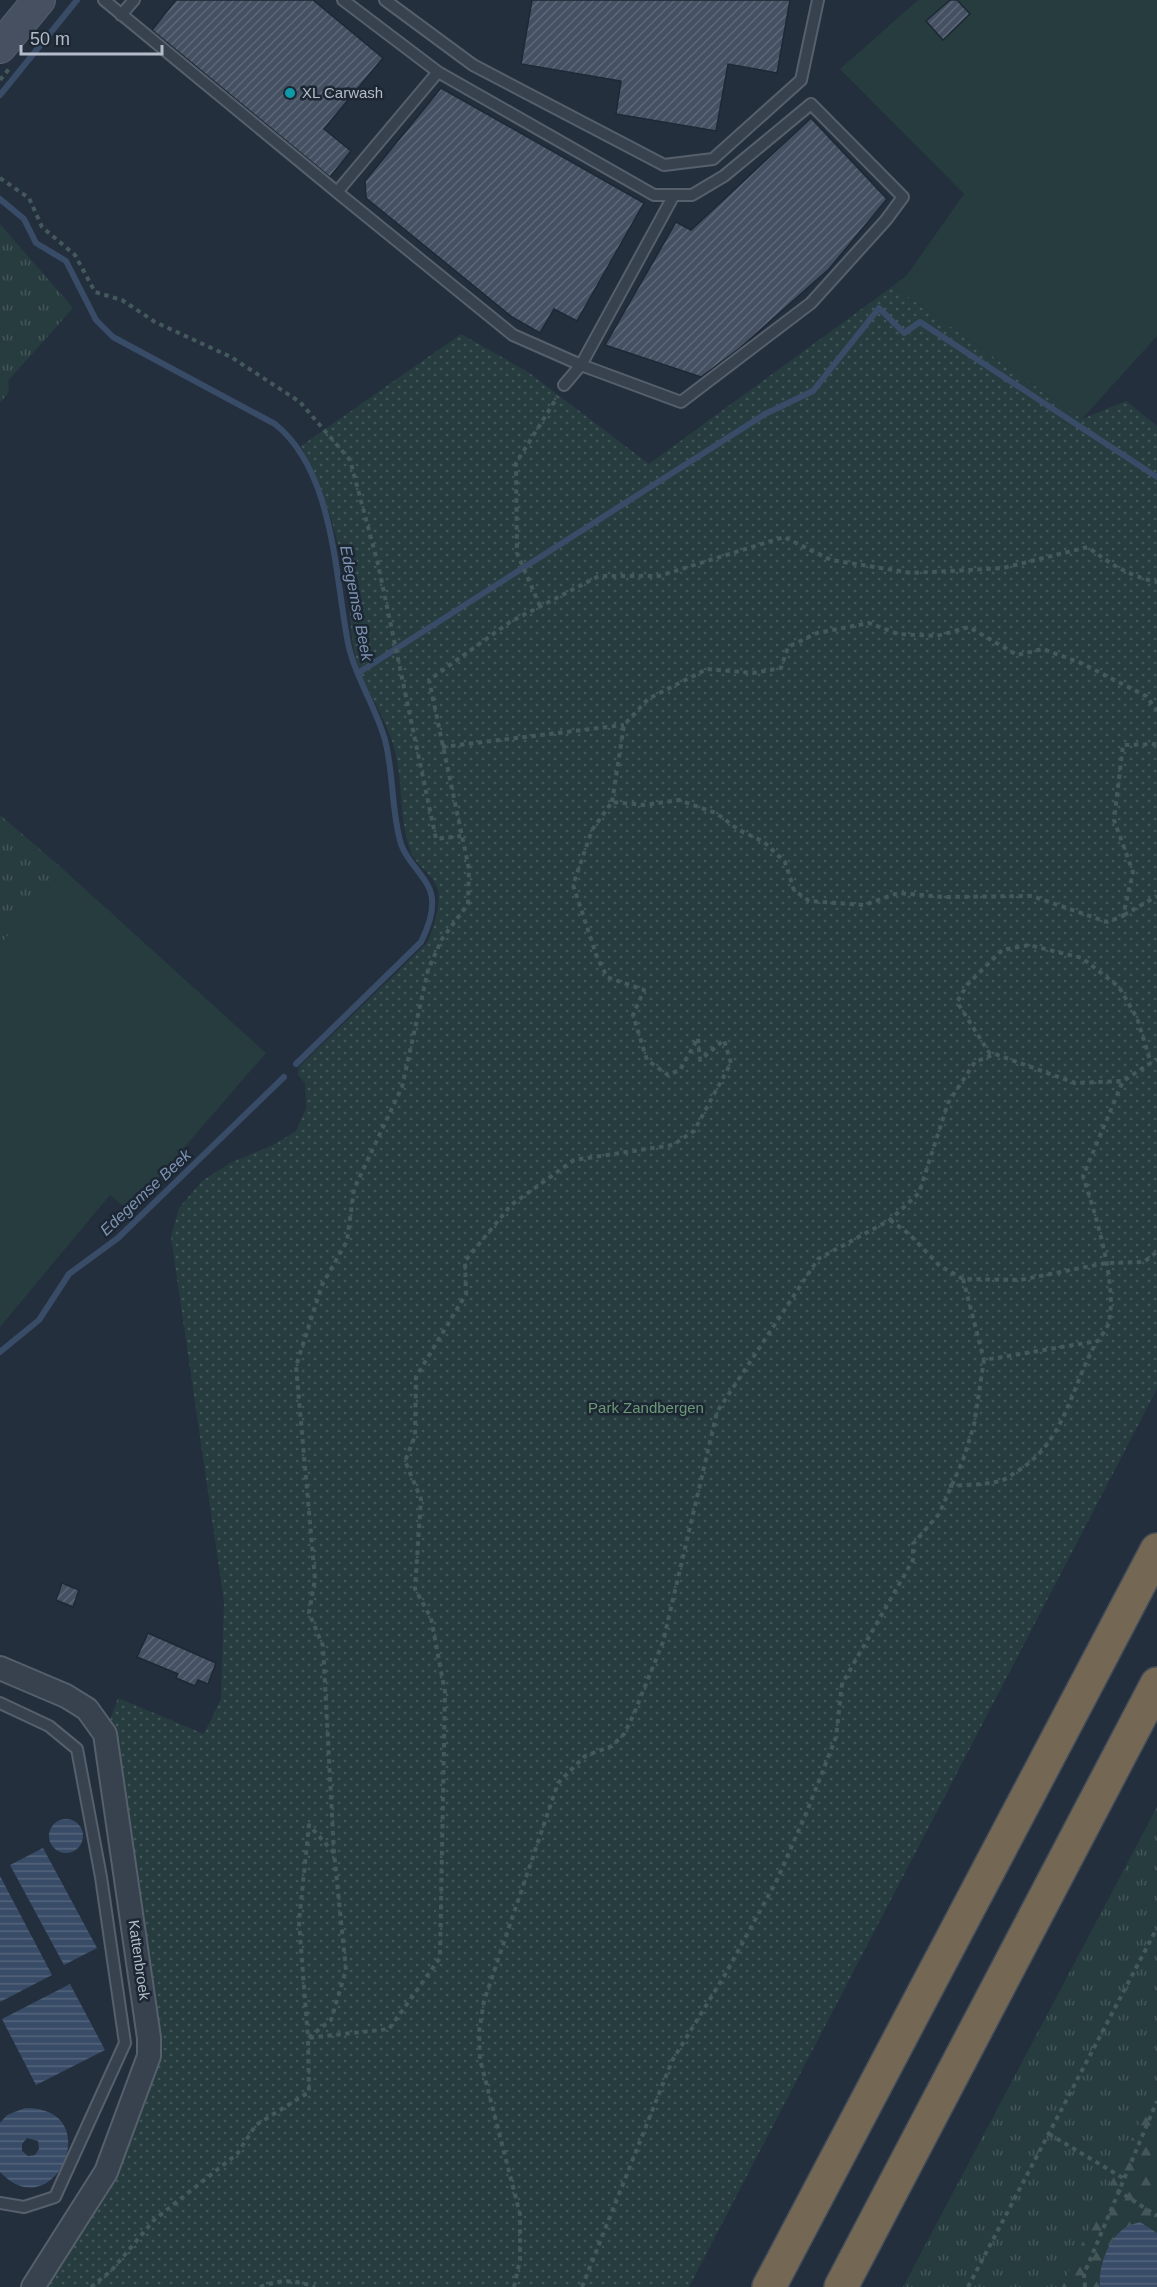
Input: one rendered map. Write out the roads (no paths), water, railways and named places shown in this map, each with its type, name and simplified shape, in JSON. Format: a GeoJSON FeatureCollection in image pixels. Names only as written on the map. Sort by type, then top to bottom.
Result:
{"type":"FeatureCollection","features":[{"type":"Feature","properties":{"kind":"highway"},"geometry":{"type":"LineString","coordinates":[[769,2287],[1157,1550]]}},
{"type":"Feature","properties":{"kind":"highway"},"geometry":{"type":"LineString","coordinates":[[841,2287],[1157,1684]]}},
{"type":"Feature","properties":{"kind":"main road"},"geometry":{"type":"LineString","coordinates":[[0,48],[39,0]]}},
{"type":"Feature","properties":{"kind":"street","name":"Kattenbroek"},"geometry":{"type":"LineString","coordinates":[[0,1668],[66,1696],[87,1709],[105,1734],[112,1767],[149,2038],[149,2056],[106,2172],[33,2287]]}},
{"type":"Feature","properties":{"kind":"lane"},"geometry":{"type":"LineString","coordinates":[[104,0],[513,335],[581,365],[681,402],[811,303],[886,220],[903,196],[811,104],[724,176],[692,195],[654,195],[438,72],[343,0]]}},
{"type":"Feature","properties":{"kind":"lane"},"geometry":{"type":"LineString","coordinates":[[121,15],[134,0]]}},
{"type":"Feature","properties":{"kind":"lane"},"geometry":{"type":"LineString","coordinates":[[385,0],[473,65],[664,165],[713,159],[801,80],[818,0]]}},
{"type":"Feature","properties":{"kind":"lane"},"geometry":{"type":"LineString","coordinates":[[338,192],[438,72]]}},
{"type":"Feature","properties":{"kind":"lane"},"geometry":{"type":"LineString","coordinates":[[564,385],[581,365],[674,195]]}},
{"type":"Feature","properties":{"kind":"lane"},"geometry":{"type":"LineString","coordinates":[[0,1704],[49,1726],[77,1749],[101,1877],[125,2043],[55,2197],[24,2207],[0,2204]]}},
{"type":"Feature","properties":{"kind":"water"},"geometry":{"type":"Polygon","coordinates":[[[66,1819],[78,1824],[83,1836],[78,1848],[66,1853],[54,1848],[49,1836],[54,1824],[66,1819]]]}},
{"type":"Feature","properties":{"kind":"water"},"geometry":{"type":"Polygon","coordinates":[[[43,1848],[97,1948],[64,1965],[10,1865],[43,1848]]]}},
{"type":"Feature","properties":{"kind":"water"},"geometry":{"type":"Polygon","coordinates":[[[0,1876],[52,1975],[0,2002],[0,1876]]]}},
{"type":"Feature","properties":{"kind":"water"},"geometry":{"type":"Polygon","coordinates":[[[70,1984],[105,2050],[36,2085],[2,2019],[70,1984]]]}},
{"type":"Feature","properties":{"kind":"water"},"geometry":{"type":"Polygon","coordinates":[[[25,2108],[50,2113],[64,2126],[68,2143],[64,2161],[54,2177],[38,2186],[20,2186],[0,2172],[0,2123],[7,2115],[25,2108]],[[27,2138],[22,2144],[22,2151],[28,2156],[35,2155],[39,2149],[38,2141],[27,2138]]]}},
{"type":"Feature","properties":{"kind":"water"},"geometry":{"type":"Polygon","coordinates":[[[1140,2222],[1157,2233],[1157,2287],[1100,2287],[1102,2264],[1112,2241],[1124,2229],[1140,2222]]]}},
{"type":"Feature","properties":{"kind":"waterway"},"geometry":{"type":"LineString","coordinates":[[0,95],[77,0]]}},
{"type":"Feature","properties":{"kind":"waterway","name":"Edegemse Beek"},"geometry":{"type":"LineString","coordinates":[[0,199],[24,219],[36,243],[66,261],[96,320],[113,337],[275,424],[295,444],[321,496],[335,557],[351,656],[385,740],[401,844],[430,890],[432,910],[421,942],[296,1064]]}},
{"type":"Feature","properties":{"kind":"waterway"},"geometry":{"type":"LineString","coordinates":[[358,673],[765,414],[813,391],[879,308],[904,333],[920,322],[1157,477]]}},
{"type":"Feature","properties":{"kind":"waterway","name":"Edegemse Beek"},"geometry":{"type":"LineString","coordinates":[[0,1352],[39,1320],[69,1274],[118,1238],[284,1077]]}},
{"type":"Feature","properties":{"kind":"place","name":"XL Carwash"},"geometry":{"type":"Point","coordinates":[290,93]}},
{"type":"Feature","properties":{"kind":"park label","name":"Park Zandbergen"},"geometry":{"type":"Point","coordinates":[646,1408]}}]}
